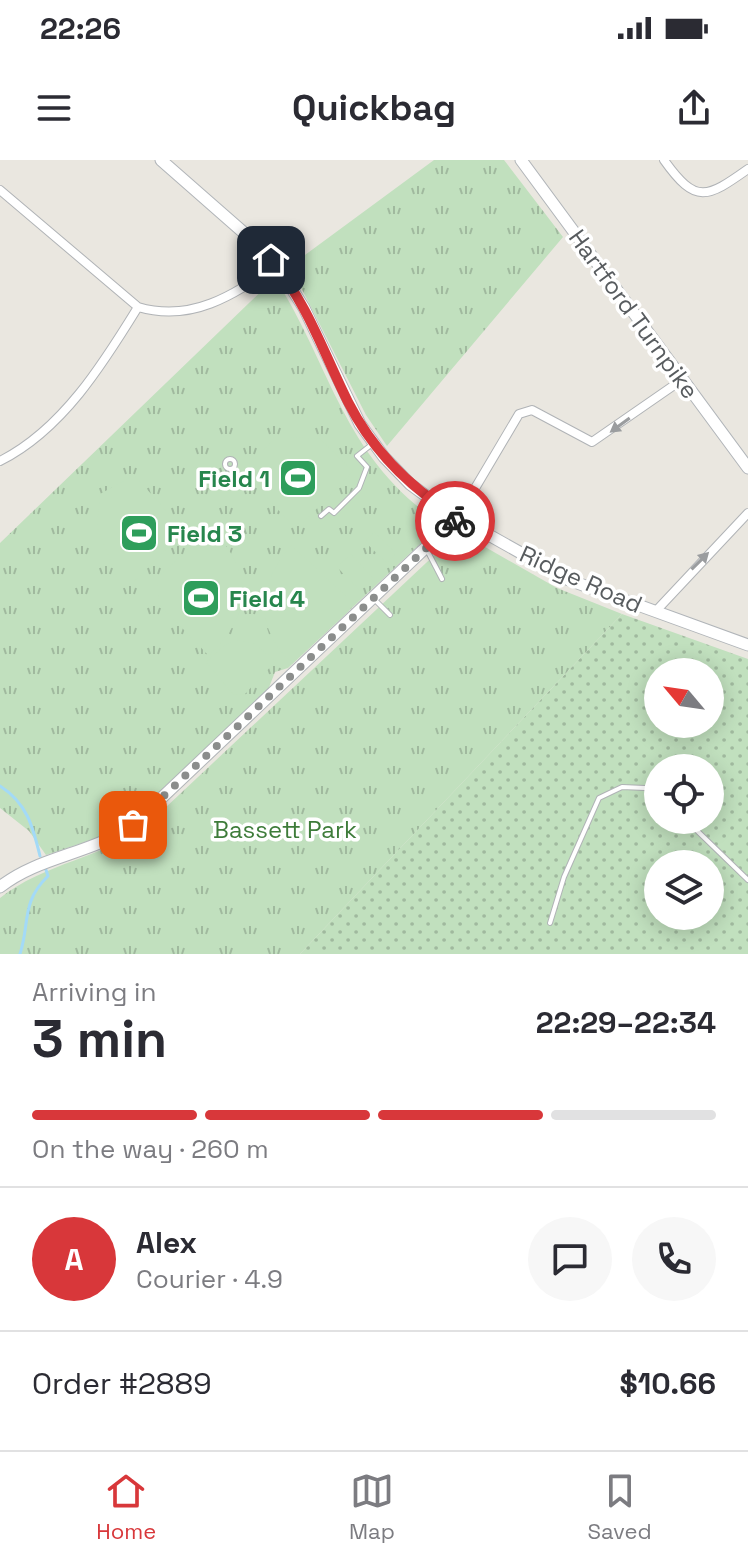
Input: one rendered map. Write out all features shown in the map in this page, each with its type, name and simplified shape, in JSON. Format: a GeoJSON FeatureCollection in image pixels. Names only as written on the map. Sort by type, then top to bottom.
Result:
{"type":"FeatureCollection","features":[{"type":"Feature","properties":{"kind":"main road","name":"Ridge Road"},"geometry":{"type":"LineString","coordinates":[[161,160],[276,266],[297,296],[349,405],[373,444],[410,484],[458,517],[569,580],[748,645]]}},
{"type":"Feature","properties":{"kind":"main road","name":"Hartford Turnpike"},"geometry":{"type":"LineString","coordinates":[[521,160],[748,468]]}},
{"type":"Feature","properties":{"kind":"main road"},"geometry":{"type":"LineString","coordinates":[[2,882],[43,863],[105,842],[133,825],[427,550],[458,517]]}},
{"type":"Feature","properties":{"kind":"street"},"geometry":{"type":"LineString","coordinates":[[664,160],[679,181],[695,192],[716,191],[748,169]]}},
{"type":"Feature","properties":{"kind":"street"},"geometry":{"type":"LineString","coordinates":[[0,190],[138,307],[156,312],[210,306],[276,266]]}},
{"type":"Feature","properties":{"kind":"street"},"geometry":{"type":"LineString","coordinates":[[1,458],[42,430],[96,374],[138,307]]}},
{"type":"Feature","properties":{"kind":"street"},"geometry":{"type":"LineString","coordinates":[[458,517],[519,414],[532,410],[592,442],[683,379]]}},
{"type":"Feature","properties":{"kind":"street"},"geometry":{"type":"LineString","coordinates":[[655,612],[748,513]]}},
{"type":"Feature","properties":{"kind":"lane"},"geometry":{"type":"LineString","coordinates":[[321,516],[329,509],[334,513],[359,488],[367,467],[357,456],[373,444]]}},
{"type":"Feature","properties":{"kind":"lane"},"geometry":{"type":"LineString","coordinates":[[427,550],[442,579]]}},
{"type":"Feature","properties":{"kind":"lane"},"geometry":{"type":"LineString","coordinates":[[375,599],[390,615]]}},
{"type":"Feature","properties":{"kind":"lane"},"geometry":{"type":"LineString","coordinates":[[550,923],[564,877],[599,798],[622,787],[644,788]]}},
{"type":"Feature","properties":{"kind":"lane"},"geometry":{"type":"LineString","coordinates":[[700,834],[748,880]]}},
{"type":"Feature","properties":{"kind":"green space"},"geometry":{"type":"Polygon","coordinates":[[[434,160],[504,160],[563,237],[387,446],[366,415],[290,266],[434,160]]]}},
{"type":"Feature","properties":{"kind":"green space","name":"Bassett Park"},"geometry":{"type":"Polygon","coordinates":[[[275,278],[359,439],[379,468],[405,495],[436,520],[437,528],[288,668],[275,672],[268,690],[132,817],[97,838],[46,855],[29,831],[0,808],[0,543],[275,278]]]}},
{"type":"Feature","properties":{"kind":"green space","name":"Field 1"},"geometry":{"type":"Polygon","coordinates":[[[291,437],[320,439],[353,471],[302,524],[290,523],[243,471],[273,440],[291,437]]]}},
{"type":"Feature","properties":{"kind":"green space","name":"Field 3"},"geometry":{"type":"Polygon","coordinates":[[[134,475],[181,527],[178,538],[126,589],[119,582],[97,527],[100,494],[134,475]]]}},
{"type":"Feature","properties":{"kind":"green space","name":"Field 4"},"geometry":{"type":"Polygon","coordinates":[[[212,528],[235,562],[243,593],[234,624],[209,656],[159,604],[157,578],[212,528]]]}},
{"type":"Feature","properties":{"kind":"green space"},"geometry":{"type":"Polygon","coordinates":[[[374,532],[396,553],[387,563],[365,542],[374,532]]]}},
{"type":"Feature","properties":{"kind":"green space","name":"Bassett Park"},"geometry":{"type":"Polygon","coordinates":[[[459,532],[557,588],[622,614],[300,954],[0,954],[0,898],[35,876],[112,845],[148,824],[459,532]]]}},
{"type":"Feature","properties":{"kind":"green space"},"geometry":{"type":"Polygon","coordinates":[[[291,545],[349,599],[349,611],[292,664],[271,635],[264,605],[272,575],[291,545]]]}},
{"type":"Feature","properties":{"kind":"green space"},"geometry":{"type":"Polygon","coordinates":[[[351,554],[373,578],[360,591],[337,567],[351,554]]]}},
{"type":"Feature","properties":{"kind":"green space"},"geometry":{"type":"Polygon","coordinates":[[[622,614],[748,659],[748,954],[300,954],[622,614]]]}},
{"type":"Feature","properties":{"kind":"green space"},"geometry":{"type":"Polygon","coordinates":[[[237,640],[253,643],[276,661],[244,695],[233,694],[206,662],[224,646],[237,640]]]}},
{"type":"Feature","properties":{"kind":"waterway"},"geometry":{"type":"LineString","coordinates":[[0,786],[23,808],[40,856]]}},
{"type":"Feature","properties":{"kind":"waterway"},"geometry":{"type":"LineString","coordinates":[[20,954],[30,904],[48,876],[46,870]]}},
{"type":"Feature","properties":{"kind":"way so far"},"geometry":{"type":"LineString","coordinates":[[133,825],[455,521]]}},
{"type":"Feature","properties":{"kind":"place","name":"Field 1"},"geometry":{"type":"Point","coordinates":[298,478]}},
{"type":"Feature","properties":{"kind":"place","name":"Field 3"},"geometry":{"type":"Point","coordinates":[139,533]}},
{"type":"Feature","properties":{"kind":"place","name":"Field 4"},"geometry":{"type":"Point","coordinates":[201,598]}},
{"type":"Feature","properties":{"kind":"route"},"geometry":{"type":"LineString","coordinates":[[271,260],[304,308],[365,433],[410,484],[458,517],[455,521]]}}]}
